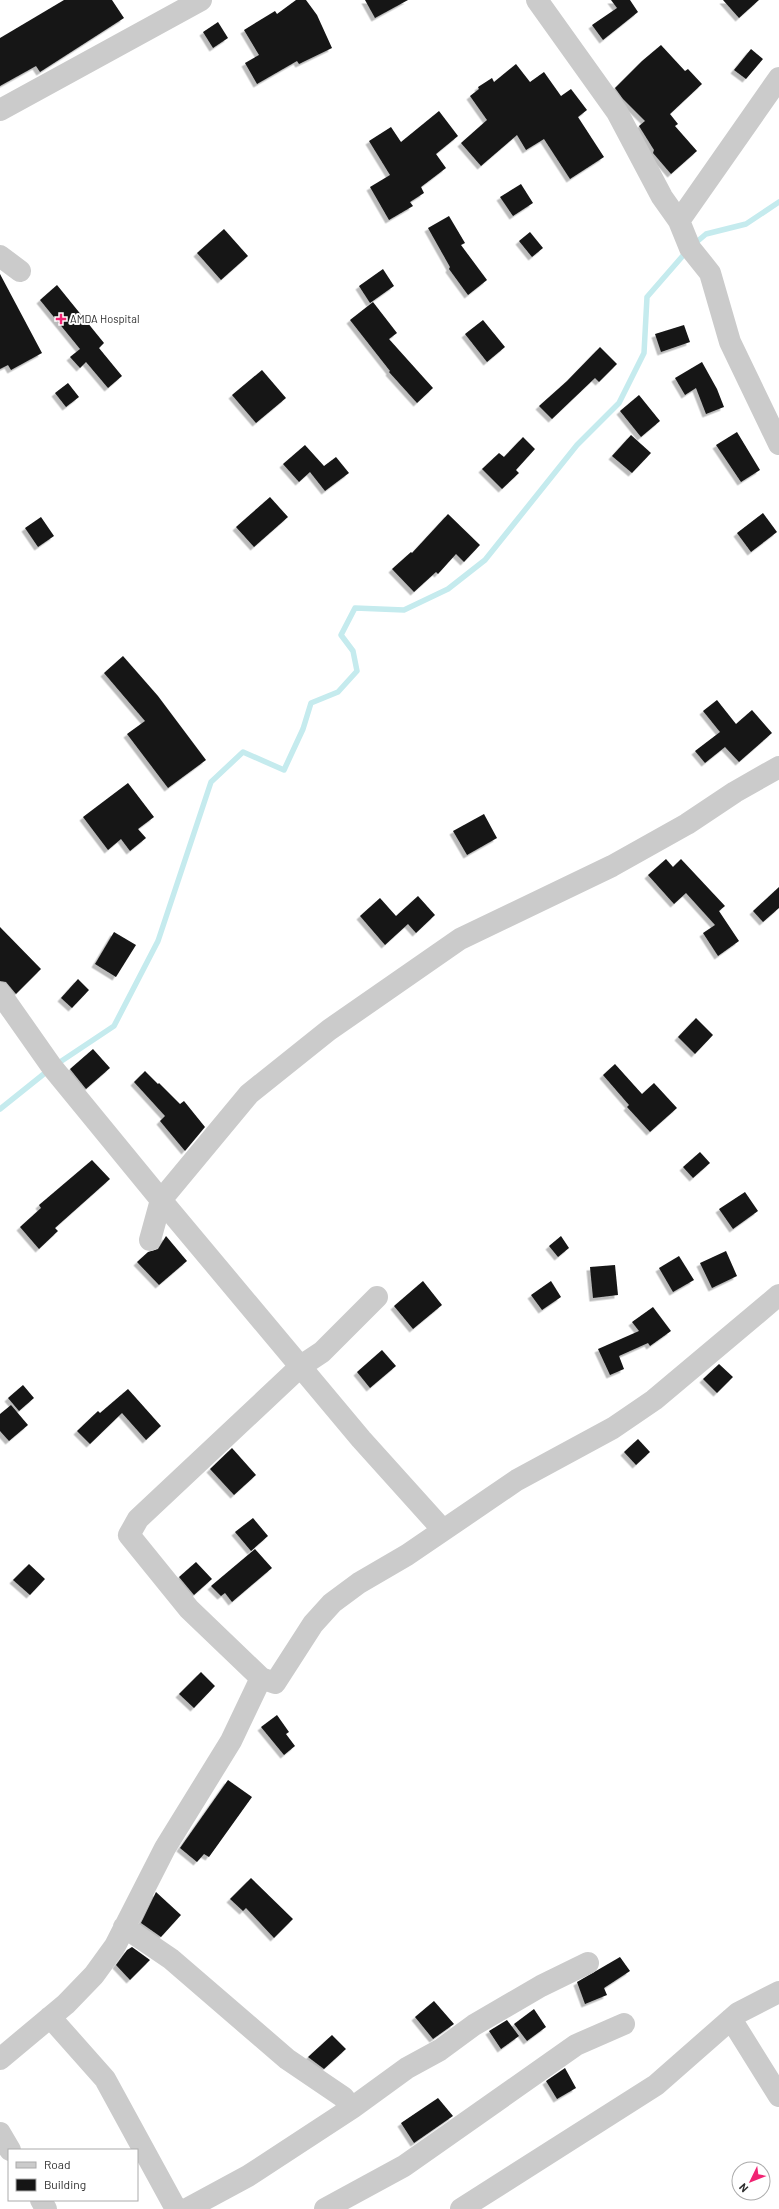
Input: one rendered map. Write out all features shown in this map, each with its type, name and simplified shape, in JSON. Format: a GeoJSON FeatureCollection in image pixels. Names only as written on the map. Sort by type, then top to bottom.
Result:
{"type":"FeatureCollection","features":[{"type":"Feature","properties":{"kind":"street"},"geometry":{"type":"LineString","coordinates":[[0,110],[201,0]]}},
{"type":"Feature","properties":{"kind":"street"},"geometry":{"type":"LineString","coordinates":[[537,0],[617,112],[662,197],[679,221],[690,248],[710,273],[730,342],[779,444]]}},
{"type":"Feature","properties":{"kind":"street"},"geometry":{"type":"LineString","coordinates":[[679,221],[779,78]]}},
{"type":"Feature","properties":{"kind":"street"},"geometry":{"type":"LineString","coordinates":[[0,256],[20,271]]}},
{"type":"Feature","properties":{"kind":"street"},"geometry":{"type":"LineString","coordinates":[[150,1240],[161,1200],[249,1094],[329,1030],[403,977],[460,939],[612,866],[687,824],[735,792],[779,766]]}},
{"type":"Feature","properties":{"kind":"street"},"geometry":{"type":"LineString","coordinates":[[0,992],[52,1067],[161,1200],[361,1439],[443,1530]]}},
{"type":"Feature","properties":{"kind":"street"},"geometry":{"type":"LineString","coordinates":[[377,1297],[322,1352],[301,1366],[138,1519],[129,1535],[189,1609],[261,1678],[275,1683],[313,1624],[332,1603],[359,1583],[443,1530],[517,1480],[613,1428],[654,1400],[779,1295]]}},
{"type":"Feature","properties":{"kind":"street"},"geometry":{"type":"LineString","coordinates":[[0,2059],[50,2017],[94,1975],[115,1946],[165,1848],[231,1741],[261,1678]]}},
{"type":"Feature","properties":{"kind":"street"},"geometry":{"type":"LineString","coordinates":[[124,1927],[172,1959],[288,2059],[343,2097],[352,2108]]}},
{"type":"Feature","properties":{"kind":"street"},"geometry":{"type":"LineString","coordinates":[[187,2209],[248,2176],[352,2108],[407,2068],[440,2050],[474,2026],[541,1986],[588,1963]]}},
{"type":"Feature","properties":{"kind":"street"},"geometry":{"type":"LineString","coordinates":[[461,2209],[656,2085],[738,2013],[779,1992]]}},
{"type":"Feature","properties":{"kind":"street"},"geometry":{"type":"LineString","coordinates":[[50,2017],[105,2079],[176,2209]]}},
{"type":"Feature","properties":{"kind":"street"},"geometry":{"type":"LineString","coordinates":[[731,2019],[779,2096]]}},
{"type":"Feature","properties":{"kind":"street"},"geometry":{"type":"LineString","coordinates":[[324,2209],[404,2166],[576,2045],[624,2024]]}},
{"type":"Feature","properties":{"kind":"street"},"geometry":{"type":"LineString","coordinates":[[0,2133],[9,2149]]}},
{"type":"Feature","properties":{"kind":"building"},"geometry":{"type":"Polygon","coordinates":[[[64,0],[112,0],[124,18],[40,72],[36,66],[0,86],[0,38],[64,0]]]}},
{"type":"Feature","properties":{"kind":"building"},"geometry":{"type":"Polygon","coordinates":[[[296,0],[306,0],[317,15],[332,48],[299,64],[297,61],[257,84],[245,63],[259,55],[244,30],[275,11],[277,14],[296,0]]]}},
{"type":"Feature","properties":{"kind":"building"},"geometry":{"type":"Polygon","coordinates":[[[365,0],[408,0],[375,18],[365,0]]]}},
{"type":"Feature","properties":{"kind":"building"},"geometry":{"type":"Polygon","coordinates":[[[611,0],[630,0],[638,12],[603,40],[592,25],[617,8],[611,0]]]}},
{"type":"Feature","properties":{"kind":"building"},"geometry":{"type":"Polygon","coordinates":[[[723,0],[759,0],[739,18],[723,0]]]}},
{"type":"Feature","properties":{"kind":"building"},"geometry":{"type":"Polygon","coordinates":[[[218,22],[228,38],[213,48],[203,32],[218,22]]]}},
{"type":"Feature","properties":{"kind":"building"},"geometry":{"type":"Polygon","coordinates":[[[661,45],[685,71],[688,69],[702,84],[670,114],[678,124],[675,126],[697,151],[671,174],[653,153],[654,150],[639,126],[645,121],[623,99],[615,88],[642,61],[661,45]]]}},
{"type":"Feature","properties":{"kind":"building"},"geometry":{"type":"Polygon","coordinates":[[[751,49],[763,59],[746,79],[734,70],[751,49]]]}},
{"type":"Feature","properties":{"kind":"building"},"geometry":{"type":"Polygon","coordinates":[[[516,64],[530,82],[544,72],[561,96],[571,89],[587,110],[578,117],[604,157],[570,179],[544,139],[526,150],[517,135],[481,166],[461,143],[487,120],[470,96],[479,89],[478,87],[492,78],[494,82],[516,64]]]}},
{"type":"Feature","properties":{"kind":"building"},"geometry":{"type":"Polygon","coordinates":[[[439,111],[458,136],[436,154],[446,168],[421,187],[424,193],[410,202],[413,206],[389,220],[370,187],[390,175],[369,141],[391,127],[401,142],[439,111]]]}},
{"type":"Feature","properties":{"kind":"building"},"geometry":{"type":"Polygon","coordinates":[[[521,184],[533,203],[513,216],[500,197],[521,184]]]}},
{"type":"Feature","properties":{"kind":"building"},"geometry":{"type":"Polygon","coordinates":[[[449,216],[465,243],[461,245],[487,280],[468,295],[449,269],[450,267],[428,228],[449,216]]]}},
{"type":"Feature","properties":{"kind":"building"},"geometry":{"type":"Polygon","coordinates":[[[224,229],[248,256],[221,280],[197,253],[224,229]]]}},
{"type":"Feature","properties":{"kind":"building"},"geometry":{"type":"Polygon","coordinates":[[[530,232],[543,248],[532,257],[519,241],[530,232]]]}},
{"type":"Feature","properties":{"kind":"building"},"geometry":{"type":"Polygon","coordinates":[[[383,269],[394,286],[370,303],[359,286],[383,269]]]}},
{"type":"Feature","properties":{"kind":"building"},"geometry":{"type":"Polygon","coordinates":[[[0,274],[42,353],[11,370],[8,365],[0,369],[0,274]]]}},
{"type":"Feature","properties":{"kind":"building"},"geometry":{"type":"Polygon","coordinates":[[[57,285],[104,343],[99,348],[122,376],[108,388],[86,362],[80,368],[70,357],[80,349],[40,300],[57,285]]]}},
{"type":"Feature","properties":{"kind":"building"},"geometry":{"type":"Polygon","coordinates":[[[373,302],[397,333],[389,339],[433,388],[417,403],[389,372],[390,371],[350,320],[373,302]]]}},
{"type":"Feature","properties":{"kind":"building"},"geometry":{"type":"Polygon","coordinates":[[[483,320],[505,347],[487,362],[465,334],[483,320]]]}},
{"type":"Feature","properties":{"kind":"building"},"geometry":{"type":"Polygon","coordinates":[[[684,325],[690,342],[661,352],[655,334],[684,325]]]}},
{"type":"Feature","properties":{"kind":"building"},"geometry":{"type":"Polygon","coordinates":[[[600,347],[617,364],[599,382],[595,378],[552,419],[539,406],[567,381],[600,347]]]}},
{"type":"Feature","properties":{"kind":"building"},"geometry":{"type":"Polygon","coordinates":[[[702,362],[717,389],[724,407],[706,414],[696,388],[685,395],[675,378],[702,362]]]}},
{"type":"Feature","properties":{"kind":"building"},"geometry":{"type":"Polygon","coordinates":[[[262,370],[286,398],[256,423],[232,395],[262,370]]]}},
{"type":"Feature","properties":{"kind":"building"},"geometry":{"type":"Polygon","coordinates":[[[68,383],[79,397],[66,407],[55,393],[68,383]]]}},
{"type":"Feature","properties":{"kind":"building"},"geometry":{"type":"Polygon","coordinates":[[[639,395],[660,421],[641,437],[620,411],[639,395]]]}},
{"type":"Feature","properties":{"kind":"building"},"geometry":{"type":"Polygon","coordinates":[[[737,432],[760,470],[741,482],[716,445],[737,432]]]}},
{"type":"Feature","properties":{"kind":"building"},"geometry":{"type":"Polygon","coordinates":[[[631,435],[651,453],[632,473],[612,456],[631,435]]]}},
{"type":"Feature","properties":{"kind":"building"},"geometry":{"type":"Polygon","coordinates":[[[523,437],[535,449],[516,470],[519,473],[502,489],[482,469],[499,453],[504,457],[523,437]]]}},
{"type":"Feature","properties":{"kind":"building"},"geometry":{"type":"Polygon","coordinates":[[[305,445],[324,466],[336,457],[349,473],[325,491],[310,472],[299,482],[283,464],[305,445]]]}},
{"type":"Feature","properties":{"kind":"building"},"geometry":{"type":"Polygon","coordinates":[[[270,497],[288,517],[254,547],[236,527],[270,497]]]}},
{"type":"Feature","properties":{"kind":"building"},"geometry":{"type":"Polygon","coordinates":[[[763,513],[777,532],[751,552],[737,533],[763,513]]]}},
{"type":"Feature","properties":{"kind":"building"},"geometry":{"type":"Polygon","coordinates":[[[448,514],[480,545],[464,562],[456,554],[438,574],[436,572],[414,592],[392,569],[411,552],[412,553],[448,514]]]}},
{"type":"Feature","properties":{"kind":"building"},"geometry":{"type":"Polygon","coordinates":[[[41,517],[54,536],[38,547],[25,528],[41,517]]]}},
{"type":"Feature","properties":{"kind":"building"},"geometry":{"type":"Polygon","coordinates":[[[123,656],[158,696],[206,760],[168,788],[127,734],[145,721],[104,673],[123,656]]]}},
{"type":"Feature","properties":{"kind":"building"},"geometry":{"type":"Polygon","coordinates":[[[717,700],[736,724],[752,710],[772,733],[739,762],[725,747],[705,763],[695,751],[720,732],[703,711],[717,700]]]}},
{"type":"Feature","properties":{"kind":"building"},"geometry":{"type":"Polygon","coordinates":[[[128,783],[154,817],[138,829],[146,838],[130,851],[121,839],[108,850],[83,817],[128,783]]]}},
{"type":"Feature","properties":{"kind":"building"},"geometry":{"type":"Polygon","coordinates":[[[484,814],[497,838],[467,855],[453,831],[484,814]]]}},
{"type":"Feature","properties":{"kind":"building"},"geometry":{"type":"Polygon","coordinates":[[[666,859],[673,867],[681,859],[725,906],[719,911],[739,941],[718,956],[703,933],[715,925],[686,893],[674,904],[648,875],[666,859]]]}},
{"type":"Feature","properties":{"kind":"building"},"geometry":{"type":"Polygon","coordinates":[[[779,887],[779,908],[763,922],[753,911],[779,887]]]}},
{"type":"Feature","properties":{"kind":"building"},"geometry":{"type":"Polygon","coordinates":[[[418,896],[435,915],[416,933],[408,924],[385,945],[360,916],[380,898],[396,916],[418,896]]]}},
{"type":"Feature","properties":{"kind":"building"},"geometry":{"type":"Polygon","coordinates":[[[0,927],[41,969],[16,994],[6,982],[0,981],[0,927]]]}},
{"type":"Feature","properties":{"kind":"building"},"geometry":{"type":"Polygon","coordinates":[[[114,932],[136,945],[116,977],[95,964],[114,932]]]}},
{"type":"Feature","properties":{"kind":"building"},"geometry":{"type":"Polygon","coordinates":[[[78,979],[89,990],[72,1008],[61,998],[78,979]]]}},
{"type":"Feature","properties":{"kind":"building"},"geometry":{"type":"Polygon","coordinates":[[[696,1018],[713,1035],[695,1054],[678,1037],[696,1018]]]}},
{"type":"Feature","properties":{"kind":"building"},"geometry":{"type":"Polygon","coordinates":[[[93,1049],[110,1068],[86,1089],[70,1069],[93,1049]]]}},
{"type":"Feature","properties":{"kind":"building"},"geometry":{"type":"Polygon","coordinates":[[[615,1064],[642,1094],[654,1083],[677,1108],[650,1132],[627,1107],[629,1105],[603,1075],[615,1064]]]}},
{"type":"Feature","properties":{"kind":"building"},"geometry":{"type":"Polygon","coordinates":[[[145,1071],[180,1104],[184,1101],[205,1127],[185,1151],[160,1121],[165,1116],[134,1082],[145,1071]]]}},
{"type":"Feature","properties":{"kind":"building"},"geometry":{"type":"Polygon","coordinates":[[[700,1152],[710,1163],[693,1178],[683,1167],[700,1152]]]}},
{"type":"Feature","properties":{"kind":"building"},"geometry":{"type":"Polygon","coordinates":[[[92,1160],[110,1179],[55,1228],[58,1231],[39,1249],[20,1227],[41,1208],[39,1205],[92,1160]]]}},
{"type":"Feature","properties":{"kind":"building"},"geometry":{"type":"Polygon","coordinates":[[[745,1192],[758,1211],[733,1229],[719,1209],[745,1192]]]}},
{"type":"Feature","properties":{"kind":"building"},"geometry":{"type":"Polygon","coordinates":[[[166,1236],[187,1261],[159,1285],[137,1262],[148,1252],[158,1249],[166,1236]]]}},
{"type":"Feature","properties":{"kind":"building"},"geometry":{"type":"Polygon","coordinates":[[[561,1236],[569,1248],[558,1257],[549,1246],[561,1236]]]}},
{"type":"Feature","properties":{"kind":"building"},"geometry":{"type":"Polygon","coordinates":[[[726,1251],[737,1276],[712,1288],[700,1263],[726,1251]]]}},
{"type":"Feature","properties":{"kind":"building"},"geometry":{"type":"Polygon","coordinates":[[[679,1256],[694,1280],[673,1292],[659,1268],[679,1256]]]}},
{"type":"Feature","properties":{"kind":"building"},"geometry":{"type":"Polygon","coordinates":[[[615,1265],[618,1295],[593,1298],[590,1267],[615,1265]]]}},
{"type":"Feature","properties":{"kind":"building"},"geometry":{"type":"Polygon","coordinates":[[[423,1281],[442,1305],[413,1329],[394,1306],[423,1281]]]}},
{"type":"Feature","properties":{"kind":"building"},"geometry":{"type":"Polygon","coordinates":[[[551,1281],[561,1297],[542,1310],[531,1295],[551,1281]]]}},
{"type":"Feature","properties":{"kind":"building"},"geometry":{"type":"Polygon","coordinates":[[[653,1307],[671,1331],[650,1346],[648,1343],[619,1356],[624,1369],[610,1375],[598,1349],[639,1331],[632,1322],[653,1307]]]}},
{"type":"Feature","properties":{"kind":"building"},"geometry":{"type":"Polygon","coordinates":[[[382,1350],[396,1366],[370,1388],[357,1372],[382,1350]]]}},
{"type":"Feature","properties":{"kind":"building"},"geometry":{"type":"Polygon","coordinates":[[[719,1364],[733,1377],[717,1393],[703,1379],[719,1364]]]}},
{"type":"Feature","properties":{"kind":"building"},"geometry":{"type":"Polygon","coordinates":[[[23,1385],[34,1398],[19,1411],[8,1398],[23,1385]]]}},
{"type":"Feature","properties":{"kind":"building"},"geometry":{"type":"Polygon","coordinates":[[[128,1389],[161,1426],[146,1440],[122,1413],[90,1444],[77,1431],[98,1411],[100,1413],[128,1389]]]}},
{"type":"Feature","properties":{"kind":"building"},"geometry":{"type":"Polygon","coordinates":[[[11,1405],[28,1425],[9,1441],[0,1431],[0,1414],[11,1405]]]}},
{"type":"Feature","properties":{"kind":"building"},"geometry":{"type":"Polygon","coordinates":[[[638,1439],[650,1452],[636,1465],[624,1452],[638,1439]]]}},
{"type":"Feature","properties":{"kind":"building"},"geometry":{"type":"Polygon","coordinates":[[[232,1448],[256,1475],[234,1495],[210,1469],[232,1448]]]}},
{"type":"Feature","properties":{"kind":"building"},"geometry":{"type":"Polygon","coordinates":[[[253,1518],[268,1536],[251,1551],[235,1532],[253,1518]]]}},
{"type":"Feature","properties":{"kind":"building"},"geometry":{"type":"Polygon","coordinates":[[[255,1549],[272,1568],[232,1602],[225,1593],[221,1596],[211,1586],[255,1549]]]}},
{"type":"Feature","properties":{"kind":"building"},"geometry":{"type":"Polygon","coordinates":[[[196,1562],[212,1579],[194,1595],[179,1577],[196,1562]]]}},
{"type":"Feature","properties":{"kind":"building"},"geometry":{"type":"Polygon","coordinates":[[[29,1564],[45,1579],[30,1595],[13,1580],[29,1564]]]}},
{"type":"Feature","properties":{"kind":"building"},"geometry":{"type":"Polygon","coordinates":[[[201,1672],[215,1686],[194,1708],[179,1694],[201,1672]]]}},
{"type":"Feature","properties":{"kind":"building"},"geometry":{"type":"Polygon","coordinates":[[[277,1715],[289,1732],[286,1734],[295,1746],[284,1755],[261,1727],[277,1715]]]}},
{"type":"Feature","properties":{"kind":"building"},"geometry":{"type":"Polygon","coordinates":[[[228,1780],[252,1797],[209,1857],[204,1854],[197,1862],[180,1848],[228,1780]]]}},
{"type":"Feature","properties":{"kind":"building"},"geometry":{"type":"Polygon","coordinates":[[[251,1878],[293,1919],[274,1938],[246,1908],[243,1911],[230,1899],[251,1878]]]}},
{"type":"Feature","properties":{"kind":"building"},"geometry":{"type":"Polygon","coordinates":[[[156,1892],[181,1915],[161,1937],[141,1923],[156,1892]]]}},
{"type":"Feature","properties":{"kind":"building"},"geometry":{"type":"Polygon","coordinates":[[[132,1947],[150,1960],[130,1980],[116,1965],[127,1950],[132,1947]]]}},
{"type":"Feature","properties":{"kind":"building"},"geometry":{"type":"Polygon","coordinates":[[[620,1957],[630,1971],[604,1988],[607,1995],[585,2004],[577,1982],[620,1957]]]}},
{"type":"Feature","properties":{"kind":"building"},"geometry":{"type":"Polygon","coordinates":[[[434,2001],[454,2024],[433,2039],[415,2017],[434,2001]]]}},
{"type":"Feature","properties":{"kind":"building"},"geometry":{"type":"Polygon","coordinates":[[[534,2009],[546,2027],[527,2041],[514,2024],[534,2009]]]}},
{"type":"Feature","properties":{"kind":"building"},"geometry":{"type":"Polygon","coordinates":[[[507,2020],[519,2036],[501,2049],[489,2031],[507,2020]]]}},
{"type":"Feature","properties":{"kind":"building"},"geometry":{"type":"Polygon","coordinates":[[[332,2035],[346,2049],[324,2069],[308,2057],[332,2035]]]}},
{"type":"Feature","properties":{"kind":"building"},"geometry":{"type":"Polygon","coordinates":[[[565,2068],[576,2088],[557,2099],[546,2081],[565,2068]]]}},
{"type":"Feature","properties":{"kind":"building"},"geometry":{"type":"Polygon","coordinates":[[[438,2098],[453,2116],[414,2143],[401,2123],[438,2098]]]}},
{"type":"Feature","properties":{"kind":"waterway"},"geometry":{"type":"LineString","coordinates":[[693,245],[706,234],[746,224],[779,202]]}},
{"type":"Feature","properties":{"kind":"waterway"},"geometry":{"type":"LineString","coordinates":[[57,1064],[114,1026],[158,941],[211,782],[243,752],[284,770],[303,729],[311,703],[338,692],[357,671],[353,651],[341,635],[355,608],[404,610],[448,589],[485,560],[577,445],[619,403],[644,353],[647,297],[687,251]]}},
{"type":"Feature","properties":{"kind":"waterway"},"geometry":{"type":"LineString","coordinates":[[0,1109],[50,1069]]}},
{"type":"Feature","properties":{"kind":"place","name":"AMDA Hospital"},"geometry":{"type":"Point","coordinates":[61,319]}}]}
